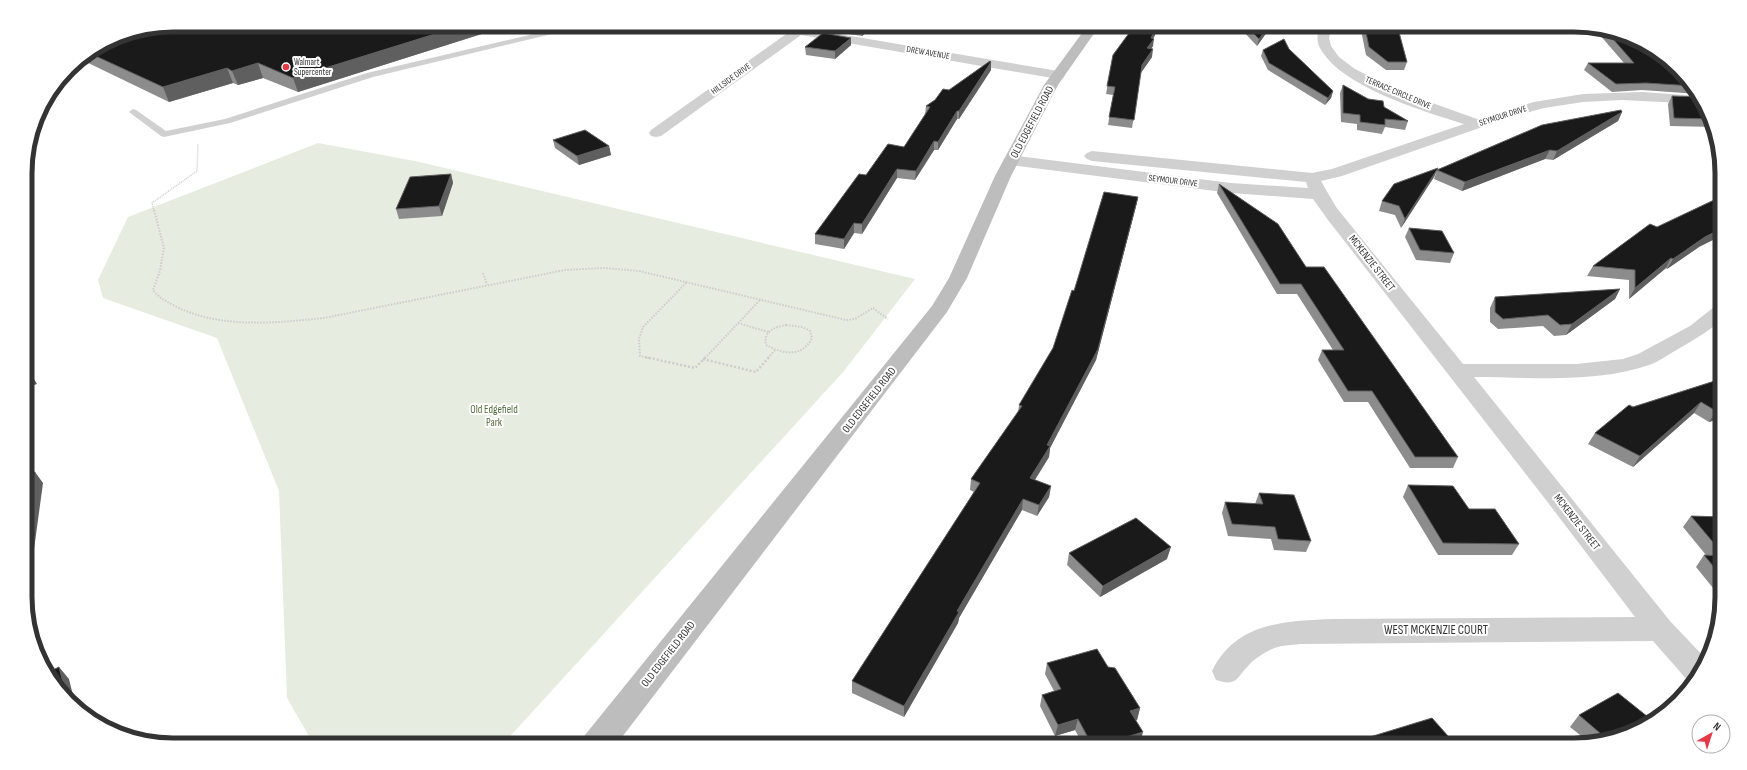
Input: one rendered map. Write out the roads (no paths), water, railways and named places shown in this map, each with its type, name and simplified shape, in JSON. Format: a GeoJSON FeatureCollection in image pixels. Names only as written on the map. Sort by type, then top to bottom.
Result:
{"type":"FeatureCollection","features":[{"type":"Feature","properties":{"kind":"street","name":"HILLSIDE DRIVE"},"geometry":{"type":"LineString","coordinates":[[656,133],[796,32]]}},
{"type":"Feature","properties":{"kind":"street","name":"DREW AVENUE"},"geometry":{"type":"LineString","coordinates":[[824,32],[1058,75]]}},
{"type":"Feature","properties":{"kind":"street","name":"OLD EDGEFIELD ROAD"},"geometry":{"type":"LineString","coordinates":[[602,738],[940,308],[958,278],[1014,154],[1051,85],[1089,32]]}},
{"type":"Feature","properties":{"kind":"street","name":"TERRACE CIRCLE DRIVE"},"geometry":{"type":"LineString","coordinates":[[1325,32],[1323,40],[1330,54],[1358,76],[1401,97],[1478,124]]}},
{"type":"Feature","properties":{"kind":"street","name":"SEYMOUR DRIVE"},"geometry":{"type":"LineString","coordinates":[[1014,154],[1231,188],[1315,186],[1336,173],[1523,108],[1577,98],[1643,95],[1694,99]]}},
{"type":"Feature","properties":{"kind":"street","name":"MCKENZIE STREET"},"geometry":{"type":"LineString","coordinates":[[1315,186],[1329,212],[1344,228],[1457,370],[1660,629],[1695,668]]}},
{"type":"Feature","properties":{"kind":"street"},"geometry":{"type":"LineString","coordinates":[[1457,370],[1576,371],[1626,365],[1646,359],[1697,330],[1715,316]]}},
{"type":"Feature","properties":{"kind":"street","name":"WEST MCKENZIE COURT"},"geometry":{"type":"LineString","coordinates":[[1227,671],[1234,659],[1248,646],[1265,638],[1285,634],[1333,631],[1660,629]]}},
{"type":"Feature","properties":{"kind":"lane"},"geometry":{"type":"LineString","coordinates":[[133,112],[164,134],[227,121],[370,75],[551,32]]}},
{"type":"Feature","properties":{"kind":"place","name":"Walmart Supercenter"},"geometry":{"type":"Point","coordinates":[286,67]}},
{"type":"Feature","properties":{"kind":"park label","name":"Old Edgefield Park"},"geometry":{"type":"Point","coordinates":[494,415]}}]}
